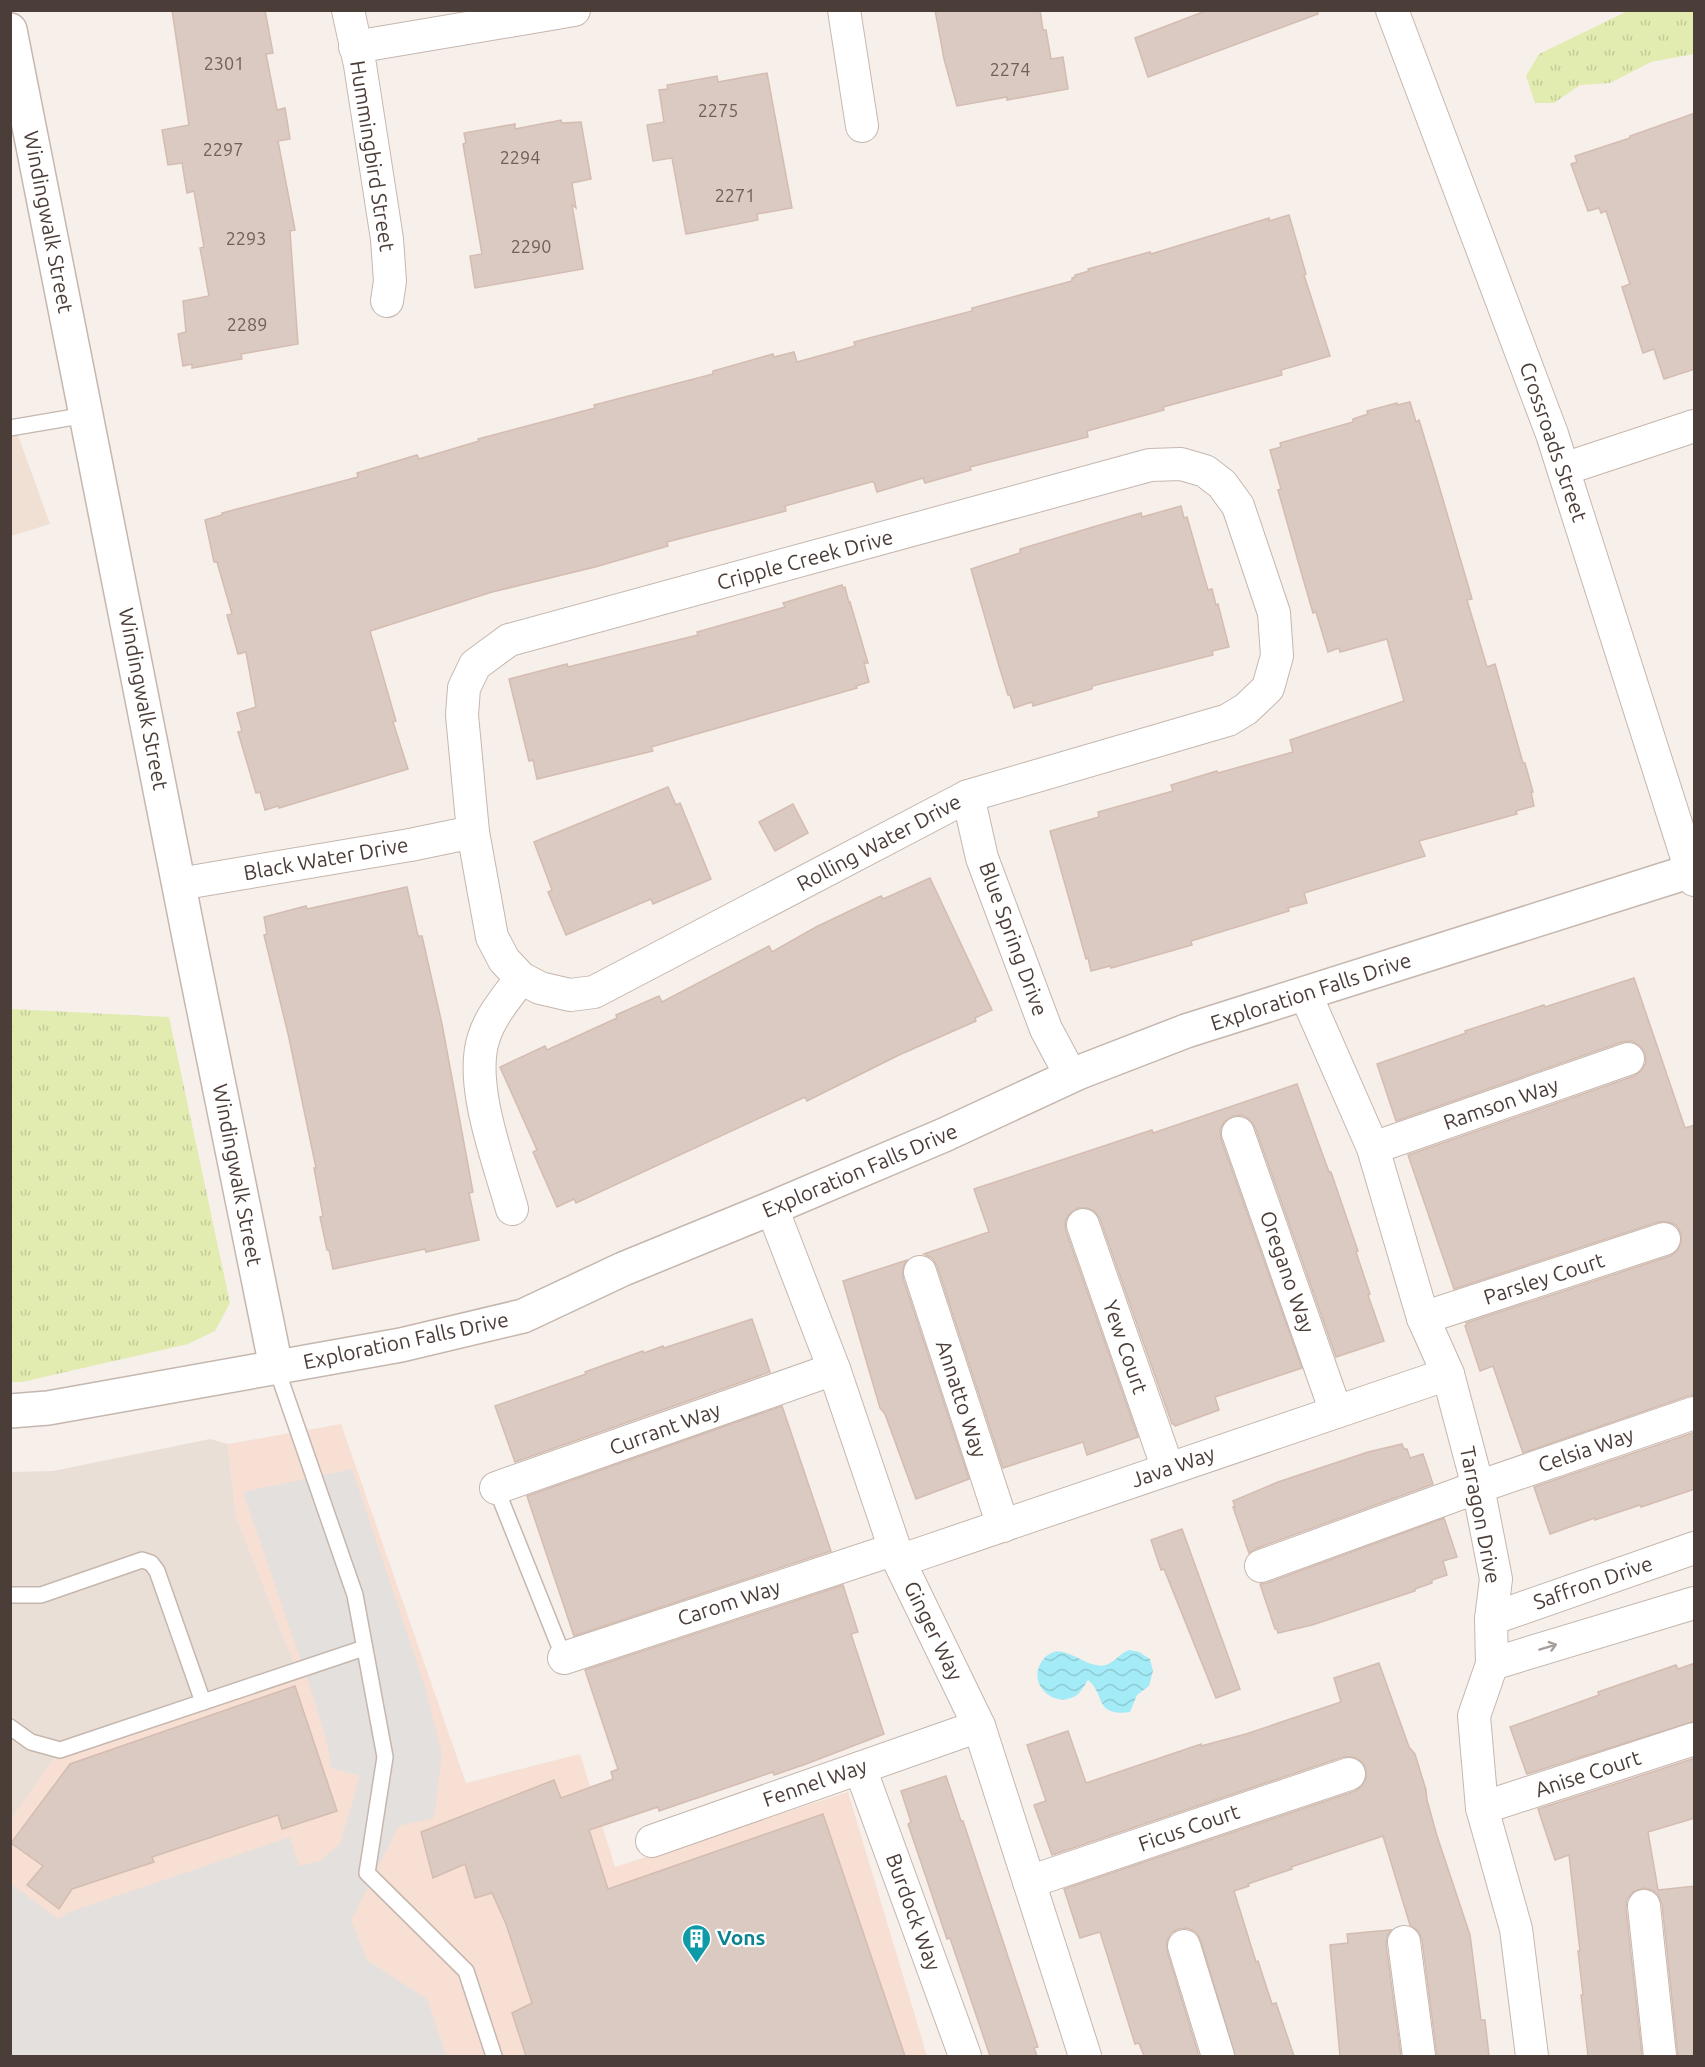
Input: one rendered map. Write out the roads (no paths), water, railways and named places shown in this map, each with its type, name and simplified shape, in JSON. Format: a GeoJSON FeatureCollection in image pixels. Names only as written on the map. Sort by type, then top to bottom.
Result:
{"type":"FeatureCollection","features":[{"type":"Feature","properties":{"kind":"street","name":"Hummingbird Street"},"geometry":{"type":"LineString","coordinates":[[348,10],[360,65],[387,239],[390,280],[387,301]]}},
{"type":"Feature","properties":{"kind":"street"},"geometry":{"type":"LineString","coordinates":[[355,47],[574,10]]}},
{"type":"Feature","properties":{"kind":"street"},"geometry":{"type":"LineString","coordinates":[[844,10],[862,126]]}},
{"type":"Feature","properties":{"kind":"street","name":"Crossroads Street"},"geometry":{"type":"LineString","coordinates":[[1392,10],[1564,469],[1694,874]]}},
{"type":"Feature","properties":{"kind":"street","name":"Windingwalk Street"},"geometry":{"type":"LineString","coordinates":[[10,30],[276,1367]]}},
{"type":"Feature","properties":{"kind":"street"},"geometry":{"type":"LineString","coordinates":[[1564,469],[1695,426]]}},
{"type":"Feature","properties":{"kind":"street","name":"Cripple Creek Drive"},"geometry":{"type":"LineString","coordinates":[[473,832],[462,715],[464,688],[475,665],[509,640],[1150,465],[1181,464],[1204,471],[1222,484],[1238,506],[1257,561]]}},
{"type":"Feature","properties":{"kind":"street","name":"Rolling Water Drive"},"geometry":{"type":"LineString","coordinates":[[473,832],[492,937],[504,960],[521,978],[540,988],[570,995],[594,992],[968,796],[1228,720],[1246,709],[1268,688],[1277,656],[1274,613],[1257,561]]}},
{"type":"Feature","properties":{"kind":"street","name":"Blue Spring Drive"},"geometry":{"type":"LineString","coordinates":[[968,796],[982,858],[1046,1029],[1071,1076]]}},
{"type":"Feature","properties":{"kind":"street","name":"Black Water Drive"},"geometry":{"type":"LineString","coordinates":[[179,884],[410,845],[473,832]]}},
{"type":"Feature","properties":{"kind":"street","name":"Exploration Falls Drive"},"geometry":{"type":"LineString","coordinates":[[10,1412],[48,1408],[401,1345],[523,1316],[623,1269],[944,1135],[1071,1076],[1186,1031],[1694,874]]}},
{"type":"Feature","properties":{"kind":"street"},"geometry":{"type":"LineString","coordinates":[[512,1209],[484,1108],[478,1063],[484,1036],[502,1004],[521,978]]}},
{"type":"Feature","properties":{"kind":"street","name":"Tarragon Drive"},"geometry":{"type":"LineString","coordinates":[[1305,993],[1373,1148],[1423,1318],[1448,1374],[1478,1487],[1496,1579],[1491,1619],[1492,1664],[1474,1716],[1482,1808],[1516,1929],[1532,2056]]}},
{"type":"Feature","properties":{"kind":"street","name":"Ramson Way"},"geometry":{"type":"LineString","coordinates":[[1373,1148],[1628,1059]]}},
{"type":"Feature","properties":{"kind":"street","name":"Oregano Way"},"geometry":{"type":"LineString","coordinates":[[1238,1133],[1336,1412]]}},
{"type":"Feature","properties":{"kind":"street","name":"Ginger Way"},"geometry":{"type":"LineString","coordinates":[[772,1208],[834,1369],[897,1555],[979,1726],[1085,2056]]}},
{"type":"Feature","properties":{"kind":"street","name":"Yew Court"},"geometry":{"type":"LineString","coordinates":[[1083,1225],[1167,1470]]}},
{"type":"Feature","properties":{"kind":"street","name":"Parsley Court"},"geometry":{"type":"LineString","coordinates":[[1423,1318],[1664,1239]]}},
{"type":"Feature","properties":{"kind":"street","name":"Annatto Way"},"geometry":{"type":"LineString","coordinates":[[920,1272],[1003,1526]]}},
{"type":"Feature","properties":{"kind":"street","name":"Currant Way"},"geometry":{"type":"LineString","coordinates":[[496,1488],[834,1369]]}},
{"type":"Feature","properties":{"kind":"street","name":"Java Way"},"geometry":{"type":"LineString","coordinates":[[897,1555],[1003,1526],[1448,1374]]}},
{"type":"Feature","properties":{"kind":"street","name":"Celsia Way"},"geometry":{"type":"LineString","coordinates":[[1478,1487],[1695,1413]]}},
{"type":"Feature","properties":{"kind":"street"},"geometry":{"type":"LineString","coordinates":[[1261,1566],[1478,1487]]}},
{"type":"Feature","properties":{"kind":"street","name":"Saffron Drive"},"geometry":{"type":"LineString","coordinates":[[1491,1619],[1695,1548]]}},
{"type":"Feature","properties":{"kind":"street","name":"Carom Way"},"geometry":{"type":"LineString","coordinates":[[564,1658],[897,1555]]}},
{"type":"Feature","properties":{"kind":"street"},"geometry":{"type":"LineString","coordinates":[[1492,1664],[1695,1603]]}},
{"type":"Feature","properties":{"kind":"street","name":"Fennel Way"},"geometry":{"type":"LineString","coordinates":[[651,1842],[979,1726]]}},
{"type":"Feature","properties":{"kind":"street","name":"Anise Court"},"geometry":{"type":"LineString","coordinates":[[1482,1808],[1695,1740]]}},
{"type":"Feature","properties":{"kind":"street","name":"Burdock Way"},"geometry":{"type":"LineString","coordinates":[[860,1768],[965,2056]]}},
{"type":"Feature","properties":{"kind":"street","name":"Ficus Court"},"geometry":{"type":"LineString","coordinates":[[1029,1882],[1349,1774]]}},
{"type":"Feature","properties":{"kind":"street"},"geometry":{"type":"LineString","coordinates":[[1644,1906],[1660,2056]]}},
{"type":"Feature","properties":{"kind":"street"},"geometry":{"type":"LineString","coordinates":[[1404,1942],[1419,2056]]}},
{"type":"Feature","properties":{"kind":"street"},"geometry":{"type":"LineString","coordinates":[[1184,1946],[1218,2056]]}},
{"type":"Feature","properties":{"kind":"lane"},"geometry":{"type":"LineString","coordinates":[[10,429],[86,415]]}},
{"type":"Feature","properties":{"kind":"lane"},"geometry":{"type":"LineString","coordinates":[[276,1367],[355,1595],[385,1757],[367,1873],[465,1971],[494,2056]]}},
{"type":"Feature","properties":{"kind":"lane"},"geometry":{"type":"LineString","coordinates":[[496,1488],[564,1658]]}},
{"type":"Feature","properties":{"kind":"lane"},"geometry":{"type":"LineString","coordinates":[[10,1595],[41,1595],[142,1560],[151,1563],[157,1571],[203,1702]]}},
{"type":"Feature","properties":{"kind":"lane"},"geometry":{"type":"LineString","coordinates":[[10,1727],[31,1742],[60,1750],[364,1648]]}},
{"type":"Feature","properties":{"kind":"water"},"geometry":{"type":"Polygon","coordinates":[[[1129,1650],[1139,1652],[1150,1659],[1153,1671],[1149,1686],[1137,1695],[1130,1712],[1119,1713],[1106,1708],[1088,1680],[1077,1695],[1069,1699],[1052,1697],[1040,1686],[1038,1670],[1042,1661],[1049,1654],[1065,1652],[1089,1663],[1106,1665],[1129,1650]]]}},
{"type":"Feature","properties":{"kind":"place","name":"Vons"},"geometry":{"type":"Point","coordinates":[696,1964]}}]}
